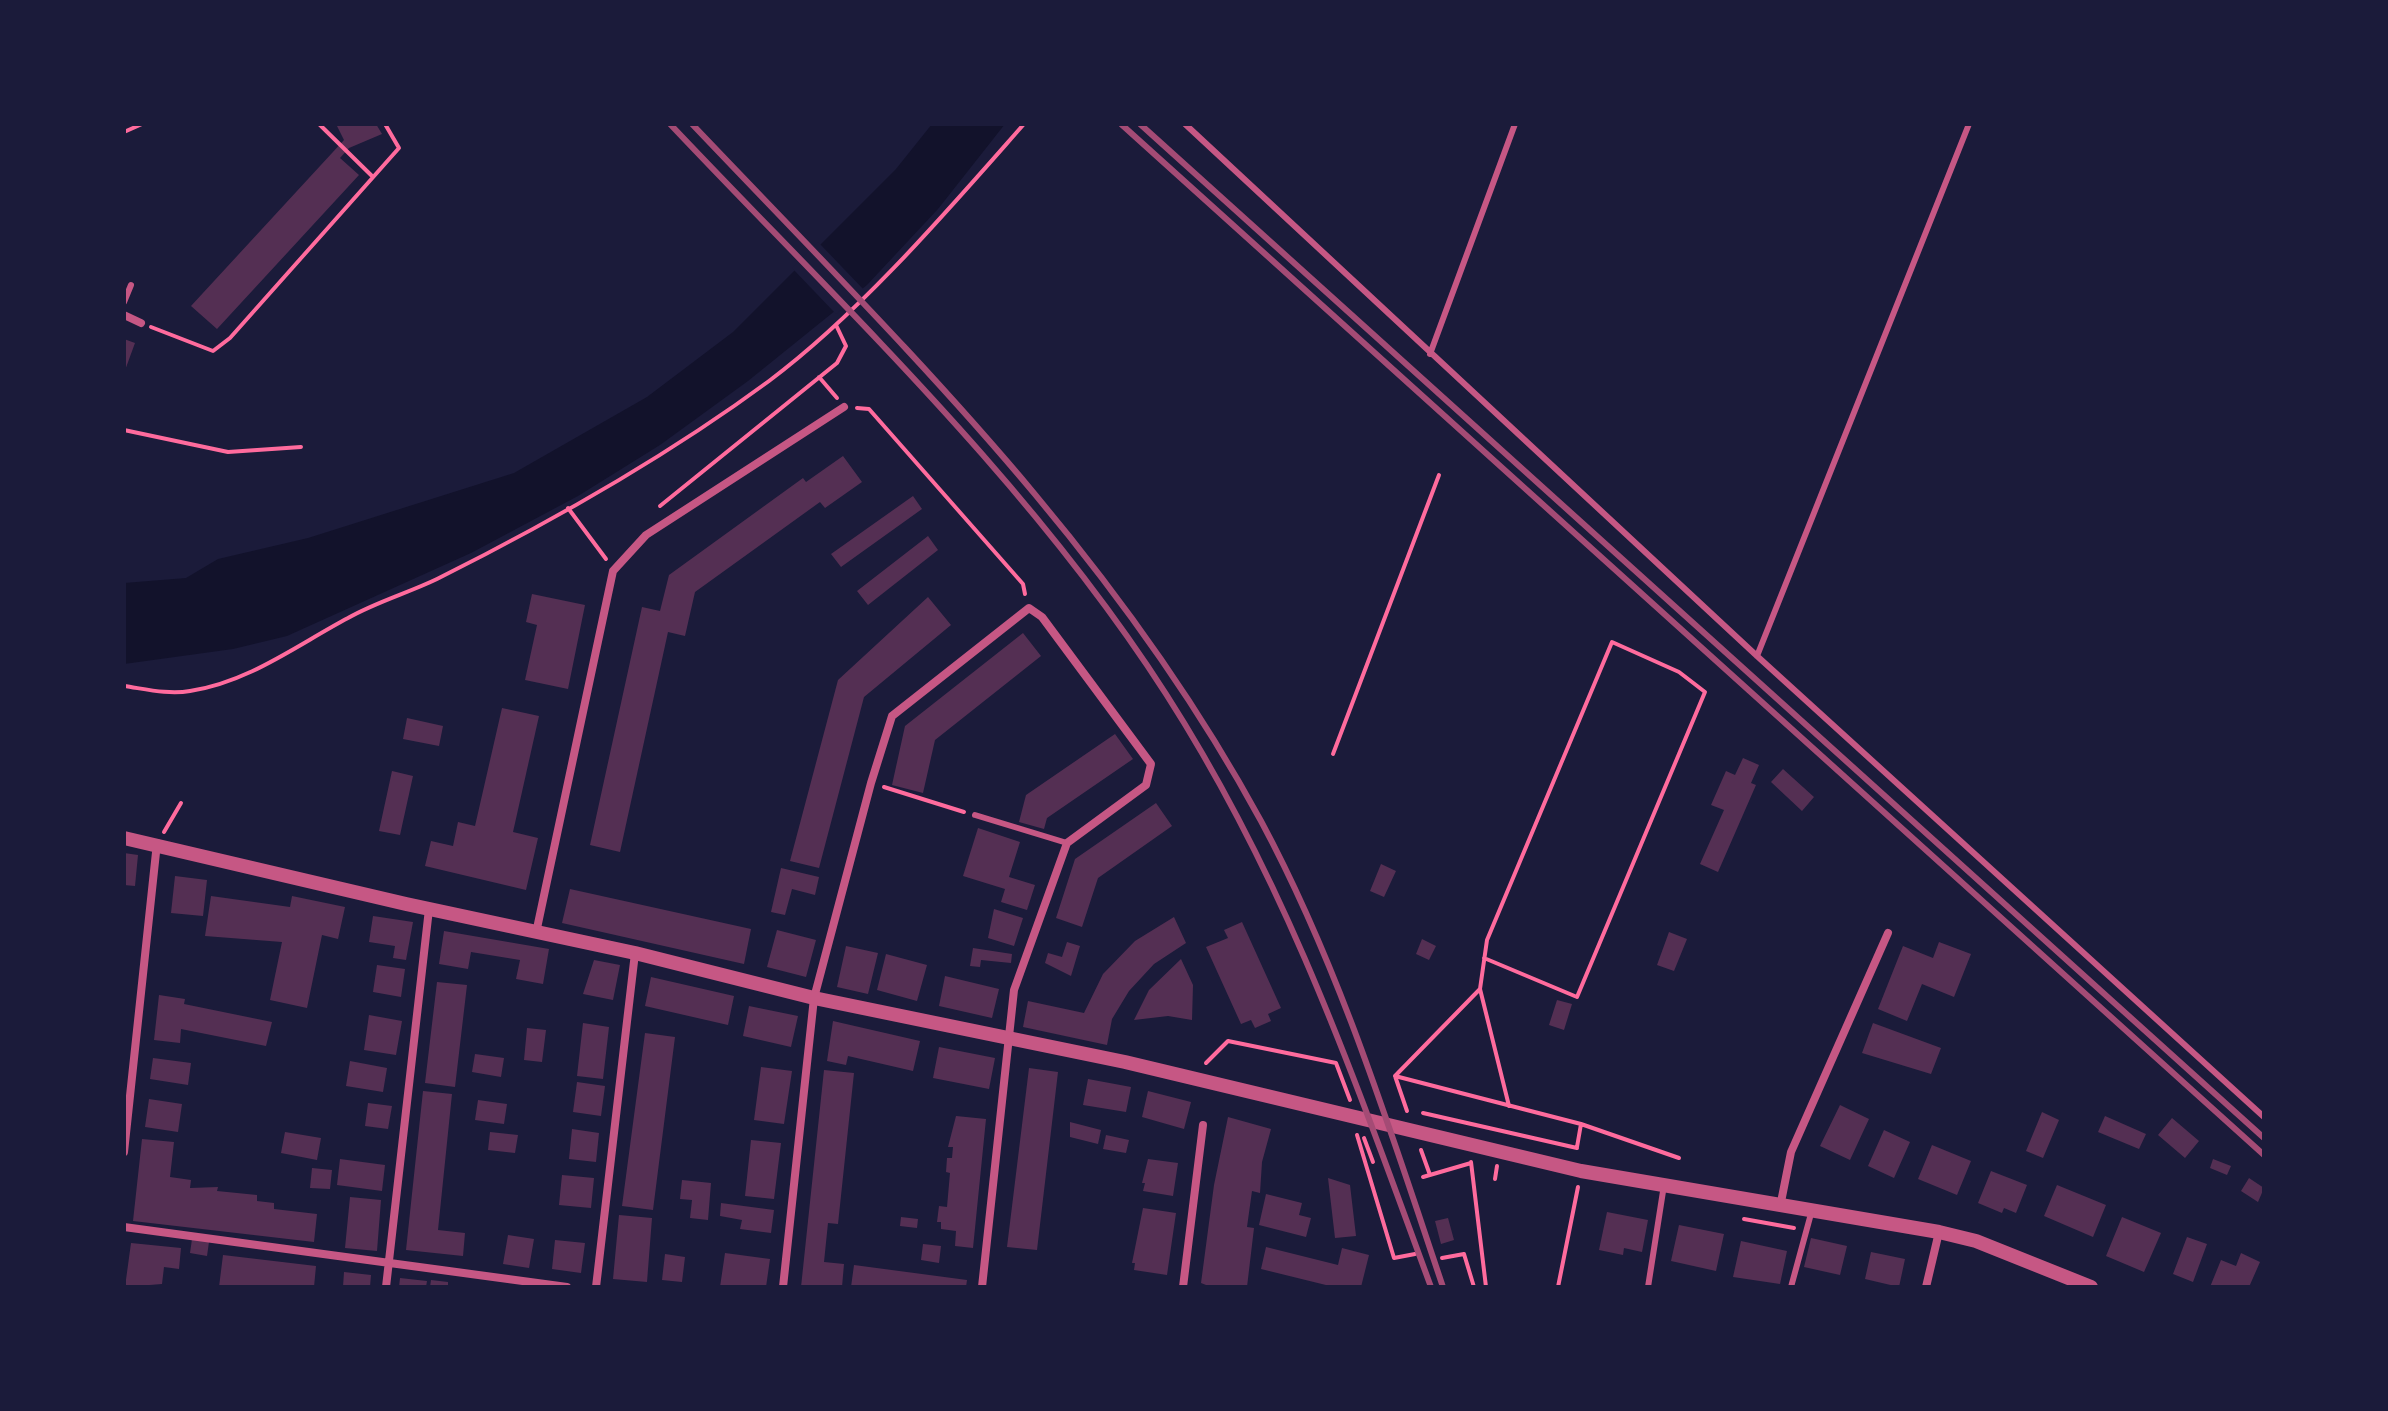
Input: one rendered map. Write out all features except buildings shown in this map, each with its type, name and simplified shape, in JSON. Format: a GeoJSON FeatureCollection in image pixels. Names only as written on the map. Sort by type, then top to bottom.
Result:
{"type":"FeatureCollection","features":[{"type":"Feature","properties":{"kind":"street"},"geometry":{"type":"LineString","coordinates":[[124,315],[141,323]]}},
{"type":"Feature","properties":{"kind":"street"},"geometry":{"type":"LineString","coordinates":[[536,933],[613,571],[646,535],[844,407]]}},
{"type":"Feature","properties":{"kind":"street"},"geometry":{"type":"LineString","coordinates":[[783,1287],[814,998],[892,716],[1029,608],[1042,617],[1151,764],[1146,785],[1067,843],[1014,990],[982,1287]]}},
{"type":"Feature","properties":{"kind":"street"},"geometry":{"type":"LineString","coordinates":[[124,838],[635,953],[814,998],[1185,1076],[1581,1171],[1781,1202],[1939,1232],[1976,1241],[2091,1287]]}},
{"type":"Feature","properties":{"kind":"street"},"geometry":{"type":"LineString","coordinates":[[124,1152],[157,843]]}},
{"type":"Feature","properties":{"kind":"street"},"geometry":{"type":"LineString","coordinates":[[386,1287],[429,909]]}},
{"type":"Feature","properties":{"kind":"street"},"geometry":{"type":"LineString","coordinates":[[1781,1202],[1791,1152],[1888,933]]}},
{"type":"Feature","properties":{"kind":"street"},"geometry":{"type":"LineString","coordinates":[[596,1287],[635,953]]}},
{"type":"Feature","properties":{"kind":"street"},"geometry":{"type":"LineString","coordinates":[[1183,1287],[1203,1125]]}},
{"type":"Feature","properties":{"kind":"street"},"geometry":{"type":"LineString","coordinates":[[124,1227],[567,1287]]}},
{"type":"Feature","properties":{"kind":"street"},"geometry":{"type":"LineString","coordinates":[[1926,1287],[1939,1232]]}},
{"type":"Feature","properties":{"kind":"lane"},"geometry":{"type":"LineString","coordinates":[[1185,124],[1757,656],[2264,1117]]}},
{"type":"Feature","properties":{"kind":"lane"},"geometry":{"type":"LineString","coordinates":[[1430,354],[1515,124]]}},
{"type":"Feature","properties":{"kind":"lane"},"geometry":{"type":"LineString","coordinates":[[1757,656],[1969,124]]}},
{"type":"Feature","properties":{"kind":"lane"},"geometry":{"type":"LineString","coordinates":[[124,302],[131,285]]}},
{"type":"Feature","properties":{"kind":"lane"},"geometry":{"type":"LineString","coordinates":[[975,815],[1067,843]]}},
{"type":"Feature","properties":{"kind":"lane"},"geometry":{"type":"LineString","coordinates":[[1648,1287],[1664,1185]]}},
{"type":"Feature","properties":{"kind":"lane"},"geometry":{"type":"LineString","coordinates":[[1791,1287],[1812,1209]]}},
{"type":"Feature","properties":{"kind":"path"},"geometry":{"type":"LineString","coordinates":[[124,132],[142,124]]}},
{"type":"Feature","properties":{"kind":"path"},"geometry":{"type":"LineString","coordinates":[[319,124],[373,177]]}},
{"type":"Feature","properties":{"kind":"path"},"geometry":{"type":"LineString","coordinates":[[141,323],[213,351],[230,338],[399,148],[385,124]]}},
{"type":"Feature","properties":{"kind":"path"},"geometry":{"type":"LineString","coordinates":[[124,686],[188,692],[230,681],[269,664],[349,617],[500,546],[568,508],[768,381],[835,324],[961,196],[1024,124]]}},
{"type":"Feature","properties":{"kind":"path"},"geometry":{"type":"LineString","coordinates":[[651,515],[837,363],[846,346],[835,324]]}},
{"type":"Feature","properties":{"kind":"path"},"geometry":{"type":"LineString","coordinates":[[819,377],[844,407],[869,409],[1023,584],[1029,608]]}},
{"type":"Feature","properties":{"kind":"path"},"geometry":{"type":"LineString","coordinates":[[124,430],[228,452],[301,447]]}},
{"type":"Feature","properties":{"kind":"path"},"geometry":{"type":"LineString","coordinates":[[1333,754],[1439,475]]}},
{"type":"Feature","properties":{"kind":"path"},"geometry":{"type":"LineString","coordinates":[[568,508],[613,571]]}},
{"type":"Feature","properties":{"kind":"path"},"geometry":{"type":"LineString","coordinates":[[606,559],[617,548]]}},
{"type":"Feature","properties":{"kind":"path"},"geometry":{"type":"LineString","coordinates":[[1484,958],[1577,997],[1705,692],[1679,672],[1612,642],[1487,940],[1484,958],[1480,989],[1509,1106]]}},
{"type":"Feature","properties":{"kind":"path"},"geometry":{"type":"LineString","coordinates":[[871,783],[975,815]]}},
{"type":"Feature","properties":{"kind":"path"},"geometry":{"type":"LineString","coordinates":[[157,843],[181,803]]}},
{"type":"Feature","properties":{"kind":"path"},"geometry":{"type":"LineString","coordinates":[[1480,989],[1395,1076],[1581,1124],[1679,1158]]}},
{"type":"Feature","properties":{"kind":"path"},"geometry":{"type":"LineString","coordinates":[[1206,1063],[1228,1041],[1336,1063]]}},
{"type":"Feature","properties":{"kind":"path"},"geometry":{"type":"LineString","coordinates":[[1577,1148],[1581,1124]]}},
{"type":"Feature","properties":{"kind":"path"},"geometry":{"type":"LineString","coordinates":[[1357,1135],[1394,1258],[1415,1254]]}},
{"type":"Feature","properties":{"kind":"path"},"geometry":{"type":"LineString","coordinates":[[1423,1177],[1469,1163],[1486,1287]]}},
{"type":"Feature","properties":{"kind":"path"},"geometry":{"type":"LineString","coordinates":[[1495,1179],[1497,1165]]}},
{"type":"Feature","properties":{"kind":"path"},"geometry":{"type":"LineString","coordinates":[[1558,1287],[1581,1171]]}},
{"type":"Feature","properties":{"kind":"path"},"geometry":{"type":"LineString","coordinates":[[1442,1258],[1464,1254],[1474,1287]]}},
{"type":"Feature","properties":{"kind":"shaded area"},"geometry":{"type":"Polygon","coordinates":[[[932,124],[1005,124],[938,209],[867,285],[748,381],[660,445],[578,496],[471,553],[287,636],[233,649],[124,664],[124,583],[186,578],[218,559],[308,538],[514,473],[647,397],[733,332],[896,169],[932,124]]]}},
{"type":"Feature","properties":{"kind":"pier"},"geometry":{"type":"Polygon","coordinates":[[[818,242],[865,291],[836,314],[792,268],[818,242]]]}},
{"type":"Feature","properties":{"kind":"railway"},"geometry":{"type":"LineString","coordinates":[[670,124],[867,328],[995,468],[1113,616],[1166,694],[1209,765],[1283,910],[1345,1058],[1431,1287]]}},
{"type":"Feature","properties":{"kind":"railway"},"geometry":{"type":"LineString","coordinates":[[692,124],[926,370],[1000,453],[1072,539],[1139,628],[1203,722],[1261,821],[1315,934],[1362,1050],[1443,1287]]}},
{"type":"Feature","properties":{"kind":"railway"},"geometry":{"type":"LineString","coordinates":[[1121,124],[2264,1155]]}},
{"type":"Feature","properties":{"kind":"railway"},"geometry":{"type":"LineString","coordinates":[[1140,124],[2264,1138]]}}]}
